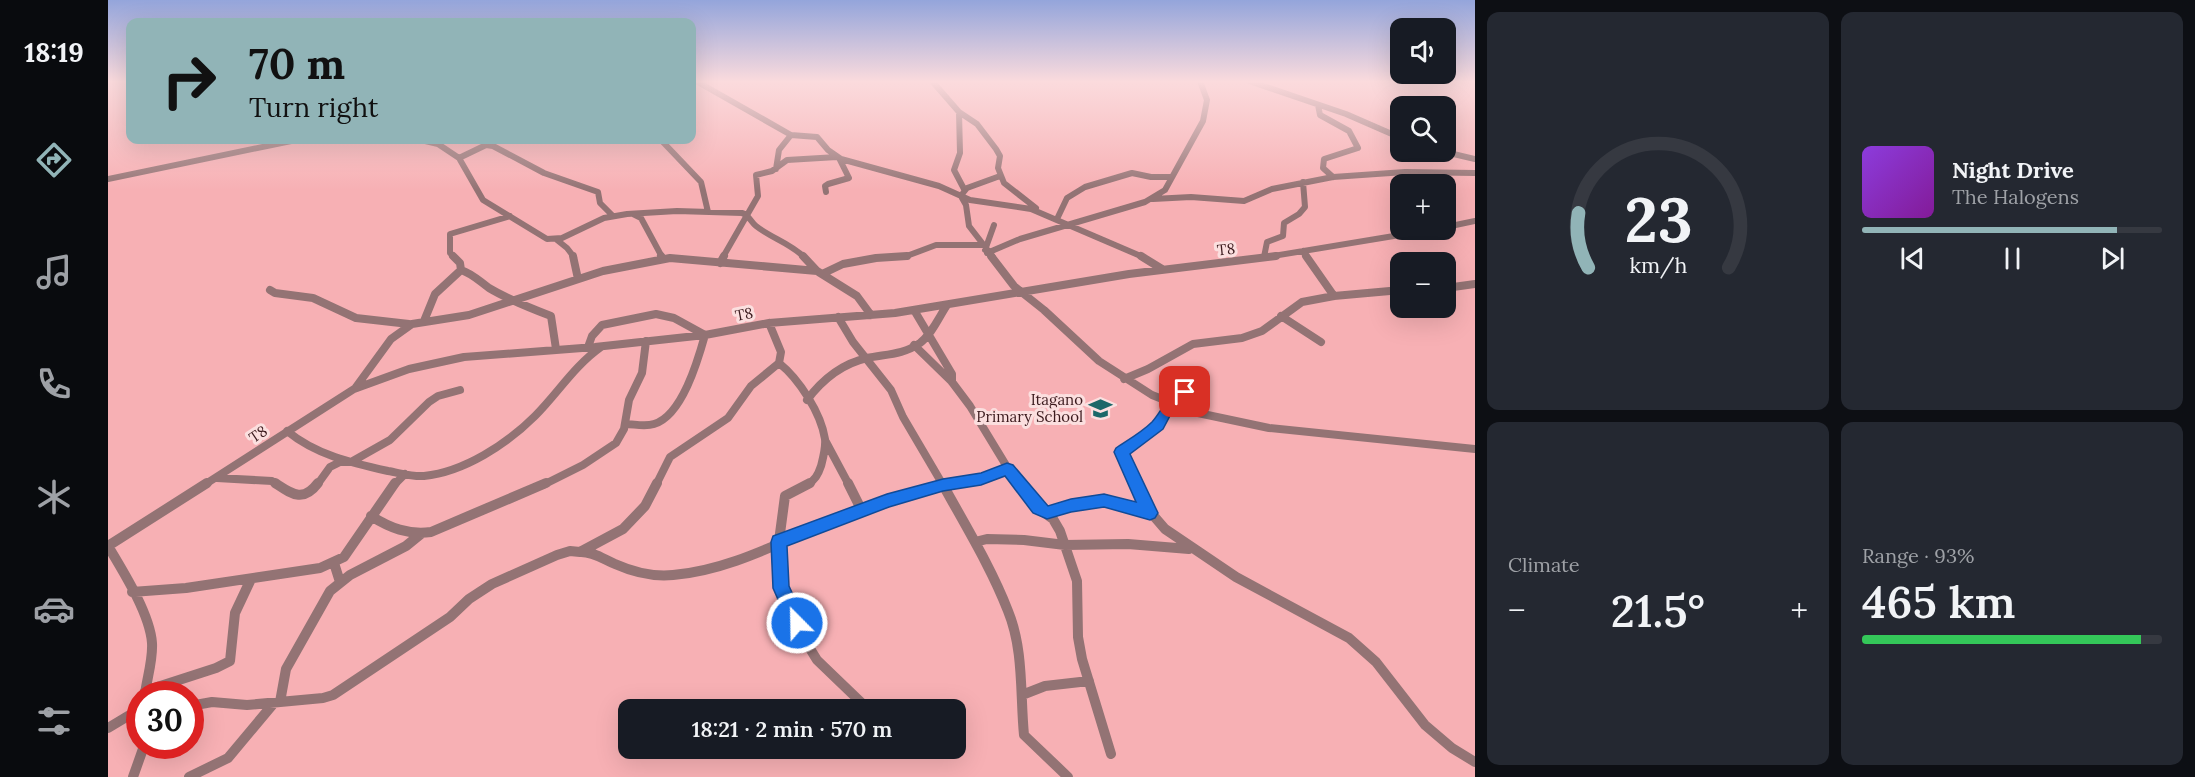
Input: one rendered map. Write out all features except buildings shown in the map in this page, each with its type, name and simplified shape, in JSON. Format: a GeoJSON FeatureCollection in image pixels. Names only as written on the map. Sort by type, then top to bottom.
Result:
{"type":"FeatureCollection","features":[{"type":"Feature","properties":{"kind":"street"},"geometry":{"type":"LineString","coordinates":[[760,117],[791,135],[814,136],[838,157],[849,178],[828,184],[826,192]]}},
{"type":"Feature","properties":{"kind":"street"},"geometry":{"type":"LineString","coordinates":[[959,117],[960,153],[954,170],[964,194],[969,226],[1008,280],[1044,310],[1090,354],[1124,379],[1173,404],[1221,419],[1269,428],[1475,449]]}},
{"type":"Feature","properties":{"kind":"street"},"geometry":{"type":"LineString","coordinates":[[967,117],[977,124],[998,151],[1000,176],[1010,188],[1044,214]]}},
{"type":"Feature","properties":{"kind":"street"},"geometry":{"type":"LineString","coordinates":[[1153,199],[1165,190],[1203,117]]}},
{"type":"Feature","properties":{"kind":"street"},"geometry":{"type":"LineString","coordinates":[[1324,117],[1352,132],[1358,146],[1350,152],[1324,159],[1323,168],[1333,177]]}},
{"type":"Feature","properties":{"kind":"street"},"geometry":{"type":"LineString","coordinates":[[1355,117],[1390,133]]}},
{"type":"Feature","properties":{"kind":"street"},"geometry":{"type":"LineString","coordinates":[[777,169],[776,157],[791,135]]}},
{"type":"Feature","properties":{"kind":"street"},"geometry":{"type":"LineString","coordinates":[[108,179],[277,144]]}},
{"type":"Feature","properties":{"kind":"street"},"geometry":{"type":"LineString","coordinates":[[438,144],[459,158],[483,200],[525,223],[543,236],[565,245],[576,261],[578,279]]}},
{"type":"Feature","properties":{"kind":"street"},"geometry":{"type":"LineString","coordinates":[[665,144],[701,182],[708,212]]}},
{"type":"Feature","properties":{"kind":"street"},"geometry":{"type":"LineString","coordinates":[[459,158],[486,146],[498,147],[544,173],[598,192],[600,203],[613,216]]}},
{"type":"Feature","properties":{"kind":"street"},"geometry":{"type":"LineString","coordinates":[[1456,155],[1475,159]]}},
{"type":"Feature","properties":{"kind":"street"},"geometry":{"type":"LineString","coordinates":[[720,262],[758,196],[756,175],[777,169],[788,160],[838,157],[939,186],[951,192],[1022,206],[1139,255],[1163,270]]}},
{"type":"Feature","properties":{"kind":"street"},"geometry":{"type":"LineString","coordinates":[[270,290],[274,293],[313,298],[356,318],[412,324],[460,318],[614,268],[663,259],[687,258],[820,272],[843,264],[876,258],[904,257],[936,245],[984,249],[1153,199],[1191,197],[1244,201],[1264,191],[1333,177],[1399,172],[1475,173]]}},
{"type":"Feature","properties":{"kind":"street"},"geometry":{"type":"LineString","coordinates":[[1057,219],[1067,198],[1085,187],[1132,173],[1173,177]]}},
{"type":"Feature","properties":{"kind":"street"},"geometry":{"type":"LineString","coordinates":[[964,194],[1000,176]]}},
{"type":"Feature","properties":{"kind":"street"},"geometry":{"type":"LineString","coordinates":[[1264,258],[1268,242],[1284,234],[1282,228],[1284,223],[1299,214],[1305,207],[1303,183]]}},
{"type":"Feature","properties":{"kind":"street"},"geometry":{"type":"LineString","coordinates":[[557,240],[592,223],[613,216],[708,212],[746,214],[756,226],[796,249],[820,272],[858,296],[871,315]]}},
{"type":"Feature","properties":{"kind":"street"},"geometry":{"type":"LineString","coordinates":[[633,214],[641,218],[663,259]]}},
{"type":"Feature","properties":{"kind":"street"},"geometry":{"type":"LineString","coordinates":[[461,270],[460,263],[450,253],[450,234],[510,216]]}},
{"type":"Feature","properties":{"kind":"street"},"geometry":{"type":"LineString","coordinates":[[1456,225],[1475,221]]}},
{"type":"Feature","properties":{"kind":"street"},"geometry":{"type":"LineString","coordinates":[[984,249],[994,225]]}},
{"type":"Feature","properties":{"kind":"street","name":"T8"},"geometry":{"type":"LineString","coordinates":[[108,546],[354,389],[392,374],[441,361],[705,335],[769,323],[914,310],[1163,270],[1264,258],[1390,237]]}},
{"type":"Feature","properties":{"kind":"street"},"geometry":{"type":"LineString","coordinates":[[1303,251],[1334,296]]}},
{"type":"Feature","properties":{"kind":"street"},"geometry":{"type":"LineString","coordinates":[[461,270],[474,275],[488,287],[551,316],[556,349]]}},
{"type":"Feature","properties":{"kind":"street"},"geometry":{"type":"LineString","coordinates":[[424,321],[435,294],[461,270]]}},
{"type":"Feature","properties":{"kind":"street"},"geometry":{"type":"LineString","coordinates":[[1456,287],[1475,284]]}},
{"type":"Feature","properties":{"kind":"street"},"geometry":{"type":"LineString","coordinates":[[1124,379],[1148,369],[1193,344],[1251,335],[1267,327],[1302,302],[1334,296],[1390,291]]}},
{"type":"Feature","properties":{"kind":"street"},"geometry":{"type":"LineString","coordinates":[[807,400],[814,388],[829,375],[856,360],[897,354],[914,345],[929,334],[947,305]]}},
{"type":"Feature","properties":{"kind":"street"},"geometry":{"type":"LineString","coordinates":[[914,310],[952,374],[952,382]]}},
{"type":"Feature","properties":{"kind":"street"},"geometry":{"type":"LineString","coordinates":[[588,347],[593,332],[603,323],[637,319],[652,313],[669,316],[689,324],[705,335],[695,369],[667,416],[657,423],[625,424]]}},
{"type":"Feature","properties":{"kind":"street"},"geometry":{"type":"LineString","coordinates":[[1281,316],[1321,342]]}},
{"type":"Feature","properties":{"kind":"street"},"geometry":{"type":"LineString","coordinates":[[838,317],[848,335],[891,390],[903,417],[975,542],[1009,612],[1021,673],[1021,717],[1024,735],[1068,777]]}},
{"type":"Feature","properties":{"kind":"street"},"geometry":{"type":"LineString","coordinates":[[580,552],[614,535],[630,523],[645,506],[670,457],[728,418],[751,386],[779,363],[781,352],[769,323]]}},
{"type":"Feature","properties":{"kind":"street"},"geometry":{"type":"LineString","coordinates":[[354,389],[391,339],[412,324]]}},
{"type":"Feature","properties":{"kind":"street"},"geometry":{"type":"LineString","coordinates":[[189,777],[228,758],[277,703],[284,674],[292,655],[330,591],[340,582],[406,546],[422,533],[484,512],[574,470],[616,443],[625,424],[629,400],[642,373],[646,341]]}},
{"type":"Feature","properties":{"kind":"street"},"geometry":{"type":"LineString","coordinates":[[914,345],[952,382],[970,406],[1007,469],[1038,508],[1047,513],[1056,524],[1077,580],[1079,647],[1112,754]]}},
{"type":"Feature","properties":{"kind":"street"},"geometry":{"type":"LineString","coordinates":[[287,431],[304,443],[361,466],[424,476],[447,472],[513,436],[545,407],[573,369],[603,346]]}},
{"type":"Feature","properties":{"kind":"street"},"geometry":{"type":"LineString","coordinates":[[779,363],[789,371],[807,400],[861,509]]}},
{"type":"Feature","properties":{"kind":"street"},"geometry":{"type":"LineString","coordinates":[[1196,380],[1173,404],[1158,425],[1121,452],[1150,513],[1172,534],[1236,577],[1349,638],[1376,662],[1425,725],[1446,744],[1475,762]]}},
{"type":"Feature","properties":{"kind":"street"},"geometry":{"type":"LineString","coordinates":[[217,478],[272,481],[293,494],[303,495],[317,488],[330,467],[340,462],[351,462],[394,436],[438,396],[460,390]]}},
{"type":"Feature","properties":{"kind":"street"},"geometry":{"type":"LineString","coordinates":[[826,442],[814,481],[785,496],[779,542],[781,588],[809,649],[826,670],[857,699]]}},
{"type":"Feature","properties":{"kind":"street"},"geometry":{"type":"LineString","coordinates":[[204,702],[247,705],[323,698],[344,689],[373,667],[450,617],[469,599],[492,584],[570,551],[590,552],[612,563],[639,572],[676,575],[715,566],[861,509],[943,485],[981,479],[1007,469]]}},
{"type":"Feature","properties":{"kind":"street"},"geometry":{"type":"LineString","coordinates":[[132,591],[186,588],[251,579],[320,568],[334,563],[349,551],[392,486],[405,474]]}},
{"type":"Feature","properties":{"kind":"street"},"geometry":{"type":"LineString","coordinates":[[1047,513],[1071,505],[1104,500],[1150,513]]}},
{"type":"Feature","properties":{"kind":"street"},"geometry":{"type":"LineString","coordinates":[[371,516],[400,531],[422,533]]}},
{"type":"Feature","properties":{"kind":"street"},"geometry":{"type":"LineString","coordinates":[[975,542],[987,539],[1024,540],[1065,545],[1170,546],[1197,551]]}},
{"type":"Feature","properties":{"kind":"street"},"geometry":{"type":"LineString","coordinates":[[108,546],[132,591],[150,634],[150,664],[147,681]]}},
{"type":"Feature","properties":{"kind":"street"},"geometry":{"type":"LineString","coordinates":[[334,563],[340,582]]}},
{"type":"Feature","properties":{"kind":"street"},"geometry":{"type":"LineString","coordinates":[[180,681],[226,665],[232,655],[236,609],[251,579]]}},
{"type":"Feature","properties":{"kind":"street"},"geometry":{"type":"LineString","coordinates":[[1022,695],[1045,686],[1089,681]]}},
{"type":"Feature","properties":{"kind":"street"},"geometry":{"type":"LineString","coordinates":[[108,728],[126,717]]}},
{"type":"Feature","properties":{"kind":"street"},"geometry":{"type":"LineString","coordinates":[[133,777],[139,759]]}},
{"type":"Feature","properties":{"kind":"place","name":"Itagano Primary School"},"geometry":{"type":"Point","coordinates":[1101,408]}},
{"type":"Feature","properties":{"kind":"route"},"geometry":{"type":"LineString","coordinates":[[797,623],[792,607],[781,588],[779,542],[861,509],[943,485],[994,476],[1007,469],[1038,508],[1047,513],[1071,505],[1104,500],[1150,513],[1121,452],[1158,425],[1167,408],[1185,392]]}}]}
